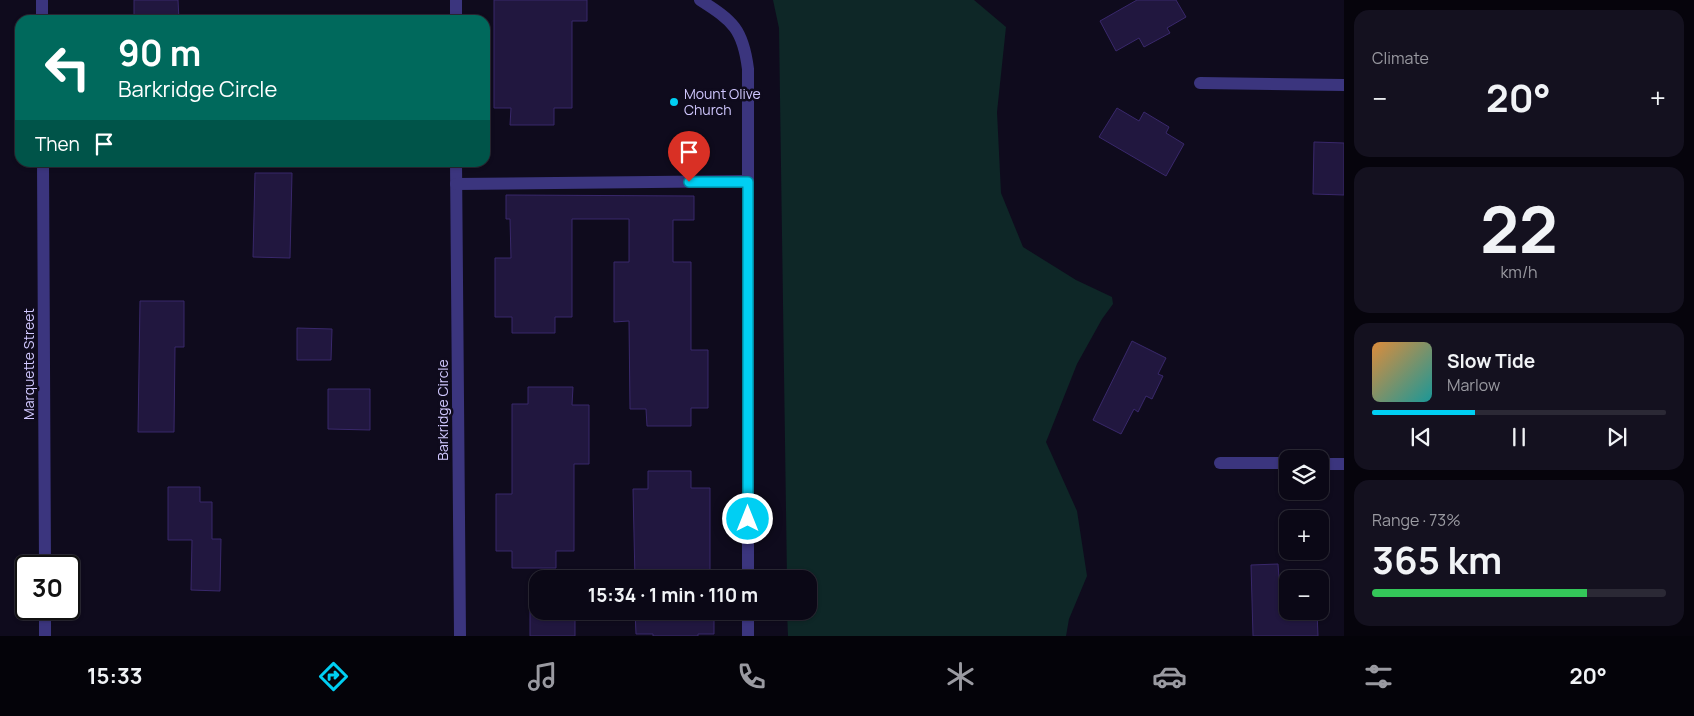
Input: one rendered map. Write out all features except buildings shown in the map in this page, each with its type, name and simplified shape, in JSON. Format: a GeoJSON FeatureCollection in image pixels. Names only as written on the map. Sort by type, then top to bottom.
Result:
{"type":"FeatureCollection","features":[{"type":"Feature","properties":{"kind":"street"},"geometry":{"type":"LineString","coordinates":[[42,0],[42,15]]}},
{"type":"Feature","properties":{"kind":"street"},"geometry":{"type":"LineString","coordinates":[[456,0],[456,15]]}},
{"type":"Feature","properties":{"kind":"street"},"geometry":{"type":"LineString","coordinates":[[700,0],[722,14],[736,29],[745,48],[748,69],[748,570]]}},
{"type":"Feature","properties":{"kind":"street"},"geometry":{"type":"LineString","coordinates":[[1200,83],[1344,84]]}},
{"type":"Feature","properties":{"kind":"street","name":"Marquette Street"},"geometry":{"type":"LineString","coordinates":[[43,167],[45,555]]}},
{"type":"Feature","properties":{"kind":"street","name":"Barkridge Circle"},"geometry":{"type":"LineString","coordinates":[[456,167],[460,636]]}},
{"type":"Feature","properties":{"kind":"street"},"geometry":{"type":"LineString","coordinates":[[456,184],[748,182]]}},
{"type":"Feature","properties":{"kind":"street"},"geometry":{"type":"LineString","coordinates":[[1220,463],[1279,463]]}},
{"type":"Feature","properties":{"kind":"street"},"geometry":{"type":"LineString","coordinates":[[1329,464],[1344,464]]}},
{"type":"Feature","properties":{"kind":"street"},"geometry":{"type":"LineString","coordinates":[[45,620],[45,636]]}},
{"type":"Feature","properties":{"kind":"street"},"geometry":{"type":"LineString","coordinates":[[748,620],[748,636]]}},
{"type":"Feature","properties":{"kind":"green space"},"geometry":{"type":"Polygon","coordinates":[[[773,0],[974,0],[1006,27],[997,112],[1001,193],[1023,247],[1076,280],[1112,297],[1113,304],[1102,319],[1077,364],[1046,442],[1077,511],[1087,576],[1069,619],[1066,636],[788,636],[787,620],[817,620],[817,570],[787,570],[779,28],[773,0]]]}},
{"type":"Feature","properties":{"kind":"place","name":"Mount Olive Church"},"geometry":{"type":"Point","coordinates":[674,102]}},
{"type":"Feature","properties":{"kind":"route"},"geometry":{"type":"LineString","coordinates":[[689,182],[748,182],[748,519]]}}]}
